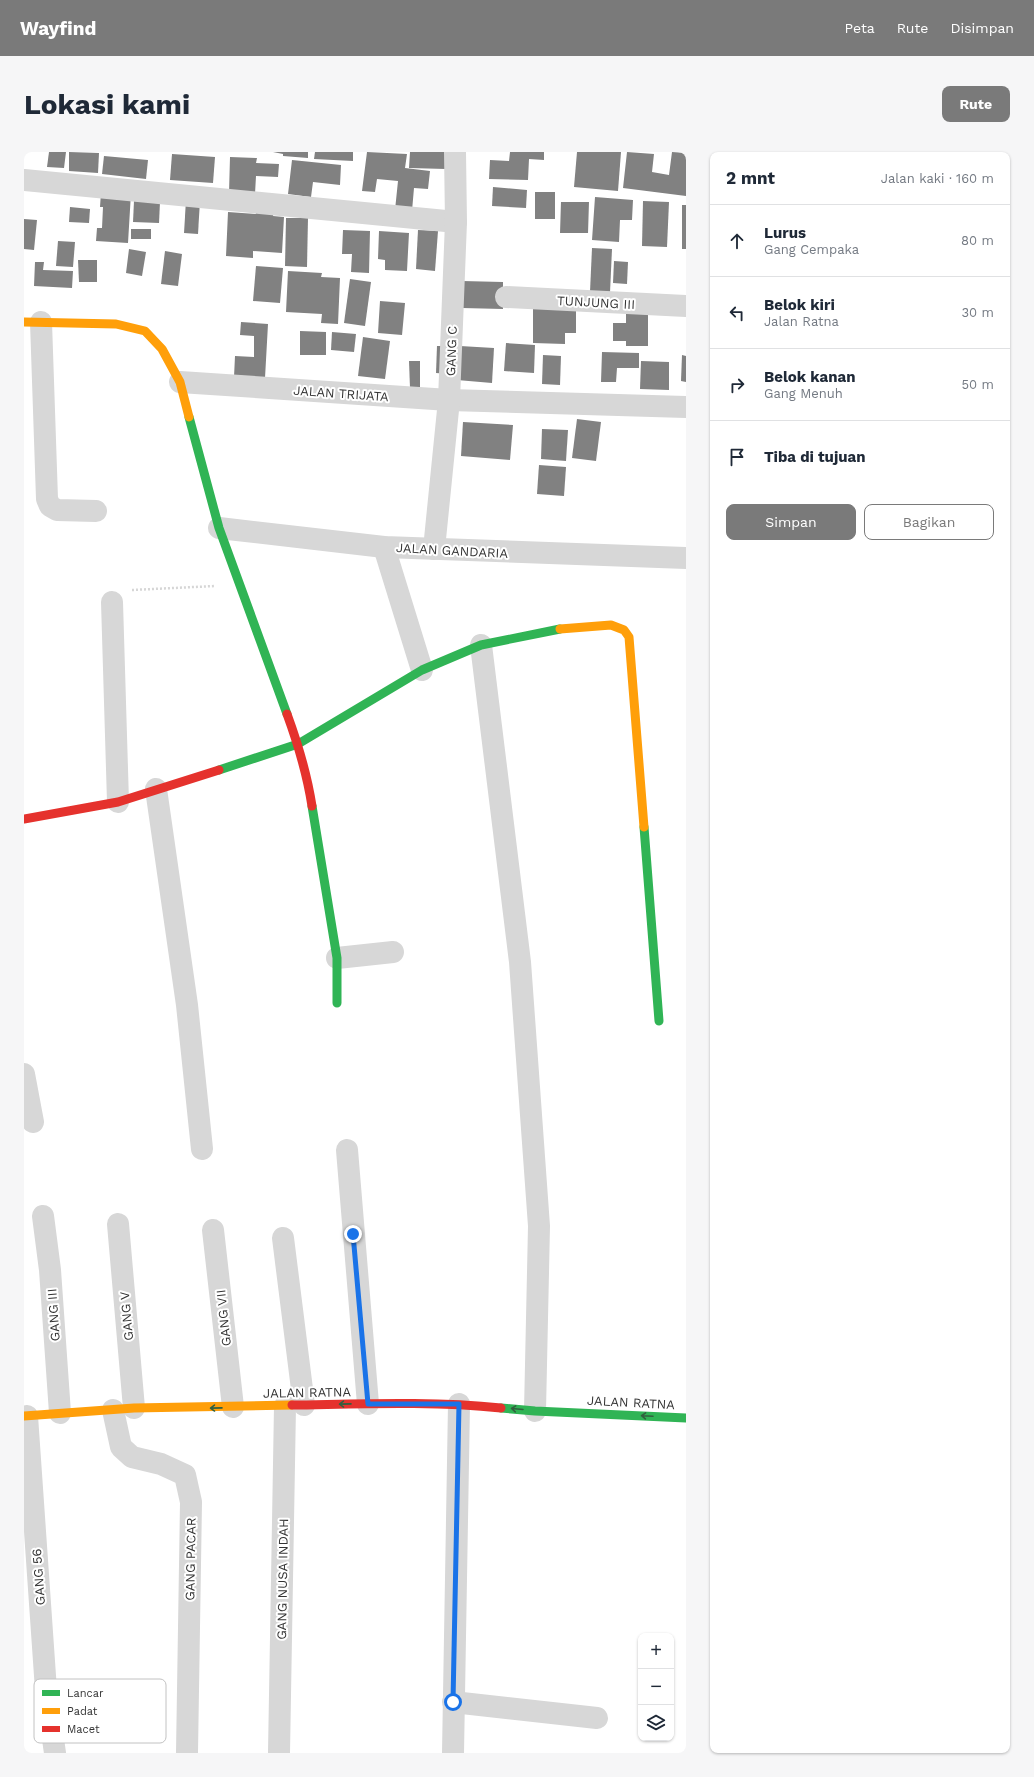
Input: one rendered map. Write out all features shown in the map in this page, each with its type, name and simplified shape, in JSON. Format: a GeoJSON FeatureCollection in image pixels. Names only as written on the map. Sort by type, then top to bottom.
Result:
{"type":"FeatureCollection","features":[{"type":"Feature","properties":{"kind":"street","name":"GANG C"},"geometry":{"type":"LineString","coordinates":[[434,549],[449,400],[456,222],[455,152]]}},
{"type":"Feature","properties":{"kind":"street"},"geometry":{"type":"LineString","coordinates":[[24,180],[456,222]]}},
{"type":"Feature","properties":{"kind":"street","name":"TUNJUNG III"},"geometry":{"type":"LineString","coordinates":[[506,297],[686,306]]}},
{"type":"Feature","properties":{"kind":"street"},"geometry":{"type":"LineString","coordinates":[[96,511],[57,510],[50,506],[47,499],[32,322],[116,324],[145,331],[162,349],[180,382],[219,528],[298,744],[309,785],[336,958],[337,1003]]}},
{"type":"Feature","properties":{"kind":"street","name":"JALAN TRIJATA"},"geometry":{"type":"LineString","coordinates":[[180,382],[449,400],[686,408]]}},
{"type":"Feature","properties":{"kind":"street","name":"JALAN GANDARIA"},"geometry":{"type":"LineString","coordinates":[[219,528],[384,546],[686,558]]}},
{"type":"Feature","properties":{"kind":"street"},"geometry":{"type":"LineString","coordinates":[[384,546],[422,670]]}},
{"type":"Feature","properties":{"kind":"street"},"geometry":{"type":"LineString","coordinates":[[112,602],[118,802]]}},
{"type":"Feature","properties":{"kind":"street"},"geometry":{"type":"LineString","coordinates":[[24,819],[118,802],[298,744],[422,670],[481,645],[562,629],[611,626],[624,630],[629,636],[659,1021]]}},
{"type":"Feature","properties":{"kind":"street"},"geometry":{"type":"LineString","coordinates":[[481,645],[520,962],[538,1218],[535,1411]]}},
{"type":"Feature","properties":{"kind":"street"},"geometry":{"type":"LineString","coordinates":[[156,789],[186,1005],[202,1149]]}},
{"type":"Feature","properties":{"kind":"street"},"geometry":{"type":"LineString","coordinates":[[336,958],[393,952]]}},
{"type":"Feature","properties":{"kind":"street"},"geometry":{"type":"LineString","coordinates":[[24,1074],[33,1122]]}},
{"type":"Feature","properties":{"kind":"street"},"geometry":{"type":"LineString","coordinates":[[347,1150],[368,1404]]}},
{"type":"Feature","properties":{"kind":"street","name":"GANG III"},"geometry":{"type":"LineString","coordinates":[[43,1216],[50,1270],[60,1413]]}},
{"type":"Feature","properties":{"kind":"street","name":"GANG V"},"geometry":{"type":"LineString","coordinates":[[118,1224],[134,1408]]}},
{"type":"Feature","properties":{"kind":"street","name":"GANG VII"},"geometry":{"type":"LineString","coordinates":[[213,1230],[233,1407]]}},
{"type":"Feature","properties":{"kind":"street","name":"GANG NUSA INDAH"},"geometry":{"type":"LineString","coordinates":[[279,1753],[295,1405],[283,1238]]}},
{"type":"Feature","properties":{"kind":"street"},"geometry":{"type":"LineString","coordinates":[[453,1753],[459,1404]]}},
{"type":"Feature","properties":{"kind":"street","name":"JALAN RATNA"},"geometry":{"type":"LineString","coordinates":[[25,1416],[134,1408],[459,1404],[535,1411],[686,1418]]}},
{"type":"Feature","properties":{"kind":"street","name":"GANG PACAR"},"geometry":{"type":"LineString","coordinates":[[113,1410],[121,1447],[132,1457],[161,1464],[184,1475],[191,1502],[187,1753]]}},
{"type":"Feature","properties":{"kind":"street","name":"GANG 56"},"geometry":{"type":"LineString","coordinates":[[25,1416],[45,1679]]}},
{"type":"Feature","properties":{"kind":"street"},"geometry":{"type":"LineString","coordinates":[[453,1702],[597,1718]]}},
{"type":"Feature","properties":{"kind":"street","name":"GANG 56"},"geometry":{"type":"LineString","coordinates":[[54,1743],[56,1753]]}},
{"type":"Feature","properties":{"kind":"path"},"geometry":{"type":"LineString","coordinates":[[112,602],[120,594],[132,590],[239,585]]}},
{"type":"Feature","properties":{"kind":"building"},"geometry":{"type":"Polygon","coordinates":[[[49,152],[66,152],[64,168],[47,167],[49,152]]]}},
{"type":"Feature","properties":{"kind":"building"},"geometry":{"type":"Polygon","coordinates":[[[69,152],[99,153],[98,173],[69,171],[69,152]]]}},
{"type":"Feature","properties":{"kind":"building"},"geometry":{"type":"Polygon","coordinates":[[[273,152],[308,152],[308,158],[283,156],[283,154],[273,152]]]}},
{"type":"Feature","properties":{"kind":"building"},"geometry":{"type":"Polygon","coordinates":[[[315,152],[353,152],[353,161],[314,159],[315,152]]]}},
{"type":"Feature","properties":{"kind":"building"},"geometry":{"type":"Polygon","coordinates":[[[367,152],[407,154],[405,168],[430,171],[428,189],[414,188],[412,211],[395,210],[398,181],[377,179],[375,192],[362,191],[367,152]]]}},
{"type":"Feature","properties":{"kind":"building"},"geometry":{"type":"Polygon","coordinates":[[[410,152],[447,152],[446,169],[409,168],[410,152]]]}},
{"type":"Feature","properties":{"kind":"building"},"geometry":{"type":"Polygon","coordinates":[[[510,152],[544,152],[544,160],[529,159],[528,180],[489,179],[490,160],[509,161],[510,152]]]}},
{"type":"Feature","properties":{"kind":"building"},"geometry":{"type":"Polygon","coordinates":[[[577,152],[621,152],[618,191],[574,187],[577,152]]]}},
{"type":"Feature","properties":{"kind":"building"},"geometry":{"type":"Polygon","coordinates":[[[627,152],[654,154],[652,172],[669,175],[672,152],[686,153],[686,196],[623,188],[627,152]]]}},
{"type":"Feature","properties":{"kind":"building"},"geometry":{"type":"Polygon","coordinates":[[[172,154],[215,157],[213,183],[170,180],[172,154]]]}},
{"type":"Feature","properties":{"kind":"building"},"geometry":{"type":"Polygon","coordinates":[[[104,156],[148,160],[146,179],[102,174],[104,156]]]}},
{"type":"Feature","properties":{"kind":"building"},"geometry":{"type":"Polygon","coordinates":[[[230,157],[257,158],[256,163],[279,164],[278,177],[256,176],[255,194],[229,193],[230,157]]]}},
{"type":"Feature","properties":{"kind":"building"},"geometry":{"type":"Polygon","coordinates":[[[292,160],[341,165],[340,185],[313,182],[311,197],[288,194],[292,160]]]}},
{"type":"Feature","properties":{"kind":"building"},"geometry":{"type":"Polygon","coordinates":[[[493,187],[527,190],[526,208],[492,206],[493,187]]]}},
{"type":"Feature","properties":{"kind":"building"},"geometry":{"type":"Polygon","coordinates":[[[101,192],[131,193],[128,243],[96,241],[97,228],[102,228],[103,207],[100,207],[101,192]]]}},
{"type":"Feature","properties":{"kind":"building"},"geometry":{"type":"Polygon","coordinates":[[[535,192],[555,192],[555,219],[535,219],[535,192]]]}},
{"type":"Feature","properties":{"kind":"building"},"geometry":{"type":"Polygon","coordinates":[[[595,197],[633,200],[632,220],[620,220],[619,242],[592,240],[595,197]]]}},
{"type":"Feature","properties":{"kind":"building"},"geometry":{"type":"Polygon","coordinates":[[[186,200],[200,200],[198,234],[184,233],[186,200]]]}},
{"type":"Feature","properties":{"kind":"building"},"geometry":{"type":"Polygon","coordinates":[[[134,201],[160,202],[159,223],[133,222],[134,201]]]}},
{"type":"Feature","properties":{"kind":"building"},"geometry":{"type":"Polygon","coordinates":[[[643,201],[669,202],[667,247],[642,246],[643,201]]]}},
{"type":"Feature","properties":{"kind":"building"},"geometry":{"type":"Polygon","coordinates":[[[561,202],[589,202],[588,233],[560,233],[561,202]]]}},
{"type":"Feature","properties":{"kind":"building"},"geometry":{"type":"Polygon","coordinates":[[[682,205],[686,205],[686,249],[682,249],[682,205]]]}},
{"type":"Feature","properties":{"kind":"building"},"geometry":{"type":"Polygon","coordinates":[[[70,207],[90,209],[89,223],[69,222],[70,207]]]}},
{"type":"Feature","properties":{"kind":"building"},"geometry":{"type":"Polygon","coordinates":[[[256,211],[274,212],[273,216],[284,217],[282,253],[253,251],[253,258],[226,256],[228,212],[256,214],[256,211]]]}},
{"type":"Feature","properties":{"kind":"building"},"geometry":{"type":"Polygon","coordinates":[[[286,218],[308,218],[307,267],[285,266],[286,218]]]}},
{"type":"Feature","properties":{"kind":"building"},"geometry":{"type":"Polygon","coordinates":[[[24,219],[37,220],[34,250],[24,249],[24,219]]]}},
{"type":"Feature","properties":{"kind":"building"},"geometry":{"type":"Polygon","coordinates":[[[131,229],[151,229],[151,239],[131,239],[131,229]]]}},
{"type":"Feature","properties":{"kind":"building"},"geometry":{"type":"Polygon","coordinates":[[[343,230],[370,231],[369,273],[351,272],[352,254],[342,254],[343,230]]]}},
{"type":"Feature","properties":{"kind":"building"},"geometry":{"type":"Polygon","coordinates":[[[418,230],[438,231],[435,271],[416,269],[418,230]]]}},
{"type":"Feature","properties":{"kind":"building"},"geometry":{"type":"Polygon","coordinates":[[[379,231],[409,233],[407,271],[385,270],[385,260],[378,259],[379,231]]]}},
{"type":"Feature","properties":{"kind":"building"},"geometry":{"type":"Polygon","coordinates":[[[58,241],[75,242],[73,267],[56,266],[58,241]]]}},
{"type":"Feature","properties":{"kind":"building"},"geometry":{"type":"Polygon","coordinates":[[[592,248],[612,249],[610,293],[590,292],[592,248]]]}},
{"type":"Feature","properties":{"kind":"building"},"geometry":{"type":"Polygon","coordinates":[[[129,249],[146,252],[142,276],[126,273],[129,249]]]}},
{"type":"Feature","properties":{"kind":"building"},"geometry":{"type":"Polygon","coordinates":[[[165,251],[182,254],[178,286],[161,284],[165,251]]]}},
{"type":"Feature","properties":{"kind":"building"},"geometry":{"type":"Polygon","coordinates":[[[78,260],[97,260],[97,282],[79,282],[78,260]]]}},
{"type":"Feature","properties":{"kind":"building"},"geometry":{"type":"Polygon","coordinates":[[[614,261],[628,262],[627,284],[613,283],[614,261]]]}},
{"type":"Feature","properties":{"kind":"building"},"geometry":{"type":"Polygon","coordinates":[[[35,262],[44,262],[43,270],[73,271],[72,288],[34,286],[35,262]]]}},
{"type":"Feature","properties":{"kind":"building"},"geometry":{"type":"Polygon","coordinates":[[[256,266],[283,268],[280,303],[253,301],[256,266]]]}},
{"type":"Feature","properties":{"kind":"building"},"geometry":{"type":"Polygon","coordinates":[[[288,271],[322,273],[321,277],[340,278],[338,324],[321,323],[322,314],[286,312],[288,271]]]}},
{"type":"Feature","properties":{"kind":"building"},"geometry":{"type":"Polygon","coordinates":[[[350,279],[371,282],[365,326],[344,323],[350,279]]]}},
{"type":"Feature","properties":{"kind":"building"},"geometry":{"type":"Polygon","coordinates":[[[462,281],[503,282],[503,309],[462,308],[462,281]]]}},
{"type":"Feature","properties":{"kind":"building"},"geometry":{"type":"Polygon","coordinates":[[[380,301],[405,303],[402,335],[378,333],[380,301]]]}},
{"type":"Feature","properties":{"kind":"building"},"geometry":{"type":"Polygon","coordinates":[[[533,308],[576,308],[576,333],[565,333],[565,344],[533,343],[533,308]]]}},
{"type":"Feature","properties":{"kind":"building"},"geometry":{"type":"Polygon","coordinates":[[[626,311],[648,311],[648,346],[626,346],[626,341],[613,341],[613,323],[626,323],[626,311]]]}},
{"type":"Feature","properties":{"kind":"building"},"geometry":{"type":"Polygon","coordinates":[[[241,322],[268,324],[265,378],[234,377],[235,356],[254,357],[254,336],[240,335],[241,322]]]}},
{"type":"Feature","properties":{"kind":"building"},"geometry":{"type":"Polygon","coordinates":[[[300,331],[326,332],[326,355],[300,355],[300,331]]]}},
{"type":"Feature","properties":{"kind":"building"},"geometry":{"type":"Polygon","coordinates":[[[332,332],[356,334],[354,352],[331,350],[332,332]]]}},
{"type":"Feature","properties":{"kind":"building"},"geometry":{"type":"Polygon","coordinates":[[[363,337],[390,341],[385,379],[358,376],[363,337]]]}},
{"type":"Feature","properties":{"kind":"building"},"geometry":{"type":"Polygon","coordinates":[[[506,343],[535,345],[534,373],[504,371],[506,343]]]}},
{"type":"Feature","properties":{"kind":"building"},"geometry":{"type":"Polygon","coordinates":[[[437,346],[449,346],[449,374],[436,373],[437,346]]]}},
{"type":"Feature","properties":{"kind":"building"},"geometry":{"type":"Polygon","coordinates":[[[460,346],[494,348],[492,383],[457,380],[460,346]]]}},
{"type":"Feature","properties":{"kind":"building"},"geometry":{"type":"Polygon","coordinates":[[[602,352],[639,353],[639,368],[617,368],[616,382],[601,382],[602,352]]]}},
{"type":"Feature","properties":{"kind":"building"},"geometry":{"type":"Polygon","coordinates":[[[543,355],[561,356],[560,385],[542,384],[543,355]]]}},
{"type":"Feature","properties":{"kind":"building"},"geometry":{"type":"Polygon","coordinates":[[[682,355],[686,356],[686,382],[681,381],[682,355]]]}},
{"type":"Feature","properties":{"kind":"building"},"geometry":{"type":"Polygon","coordinates":[[[409,361],[420,361],[420,388],[410,388],[409,361]]]}},
{"type":"Feature","properties":{"kind":"building"},"geometry":{"type":"Polygon","coordinates":[[[641,361],[669,362],[669,390],[640,389],[641,361]]]}},
{"type":"Feature","properties":{"kind":"building"},"geometry":{"type":"Polygon","coordinates":[[[577,419],[601,422],[596,461],[572,458],[577,419]]]}},
{"type":"Feature","properties":{"kind":"building"},"geometry":{"type":"Polygon","coordinates":[[[463,422],[513,425],[510,460],[461,456],[463,422]]]}},
{"type":"Feature","properties":{"kind":"building"},"geometry":{"type":"Polygon","coordinates":[[[542,429],[568,430],[566,461],[541,459],[542,429]]]}},
{"type":"Feature","properties":{"kind":"building"},"geometry":{"type":"Polygon","coordinates":[[[539,465],[566,467],[564,496],[537,494],[539,465]]]}},
{"type":"Feature","properties":{"kind":"traffic: fast"},"geometry":{"type":"LineString","coordinates":[[189,417],[219,528],[287,714]]}},
{"type":"Feature","properties":{"kind":"traffic: fast"},"geometry":{"type":"LineString","coordinates":[[219,770],[298,744],[422,670],[481,645],[560,629]]}},
{"type":"Feature","properties":{"kind":"traffic: fast"},"geometry":{"type":"LineString","coordinates":[[312,806],[337,958],[337,1003]]}},
{"type":"Feature","properties":{"kind":"traffic: fast"},"geometry":{"type":"LineString","coordinates":[[644,827],[659,1021]]}},
{"type":"Feature","properties":{"kind":"traffic: fast"},"geometry":{"type":"LineString","coordinates":[[501,1408],[686,1418]]}},
{"type":"Feature","properties":{"kind":"traffic: slow"},"geometry":{"type":"LineString","coordinates":[[24,322],[116,324],[145,331],[162,349],[180,382],[189,417]]}},
{"type":"Feature","properties":{"kind":"traffic: slow"},"geometry":{"type":"LineString","coordinates":[[560,629],[611,625],[624,630],[629,637],[644,827]]}},
{"type":"Feature","properties":{"kind":"traffic: slow"},"geometry":{"type":"LineString","coordinates":[[24,1416],[134,1408],[292,1405]]}},
{"type":"Feature","properties":{"kind":"traffic: jam"},"geometry":{"type":"LineString","coordinates":[[287,714],[302,759],[312,806]]}},
{"type":"Feature","properties":{"kind":"traffic: jam"},"geometry":{"type":"LineString","coordinates":[[24,819],[118,802],[219,770]]}},
{"type":"Feature","properties":{"kind":"traffic: jam"},"geometry":{"type":"LineString","coordinates":[[292,1405],[449,1404],[501,1408]]}},
{"type":"Feature","properties":{"kind":"route"},"geometry":{"type":"LineString","coordinates":[[353,1234],[368,1404],[459,1404],[453,1702]]}}]}
